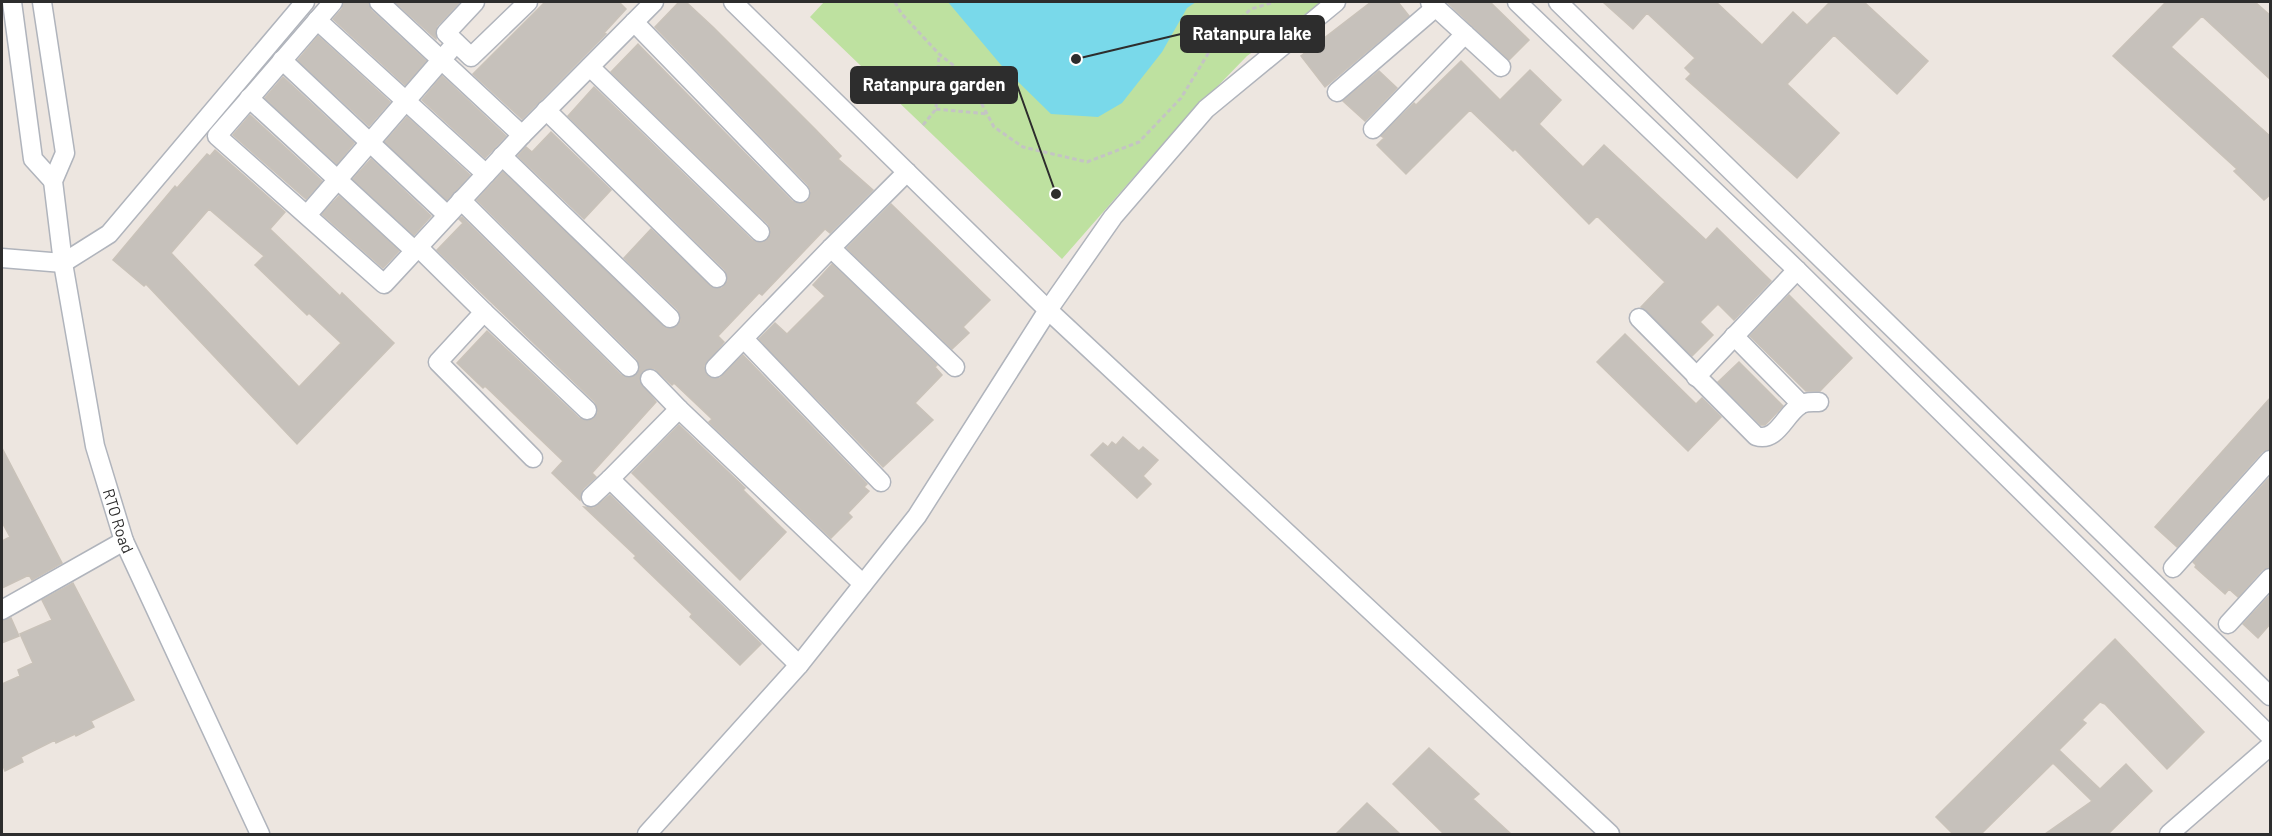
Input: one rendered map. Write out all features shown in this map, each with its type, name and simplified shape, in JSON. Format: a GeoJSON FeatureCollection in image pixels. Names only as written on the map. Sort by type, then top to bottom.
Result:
{"type":"FeatureCollection","features":[{"type":"Feature","properties":{"kind":"street"},"geometry":{"type":"LineString","coordinates":[[12,2],[33,159],[53,181],[65,153],[42,2]]}},
{"type":"Feature","properties":{"kind":"street"},"geometry":{"type":"LineString","coordinates":[[2,258],[63,263],[109,234],[305,2]]}},
{"type":"Feature","properties":{"kind":"street"},"geometry":{"type":"LineString","coordinates":[[333,2],[217,136],[384,284],[522,135],[654,2]]}},
{"type":"Feature","properties":{"kind":"street"},"geometry":{"type":"LineString","coordinates":[[379,2],[522,135]]}},
{"type":"Feature","properties":{"kind":"street"},"geometry":{"type":"LineString","coordinates":[[475,2],[446,33],[471,57],[528,2]]}},
{"type":"Feature","properties":{"kind":"street"},"geometry":{"type":"LineString","coordinates":[[733,2],[1048,310],[1610,834]]}},
{"type":"Feature","properties":{"kind":"street"},"geometry":{"type":"LineString","coordinates":[[647,834],[799,665],[917,516],[1048,310],[1113,217],[1206,109],[1336,2]]}},
{"type":"Feature","properties":{"kind":"street"},"geometry":{"type":"LineString","coordinates":[[1516,2],[1797,270],[2271,736]]}},
{"type":"Feature","properties":{"kind":"street"},"geometry":{"type":"LineString","coordinates":[[1558,2],[2271,696]]}},
{"type":"Feature","properties":{"kind":"street"},"geometry":{"type":"LineString","coordinates":[[1337,92],[1433,4],[1500,67]]}},
{"type":"Feature","properties":{"kind":"street"},"geometry":{"type":"LineString","coordinates":[[317,20],[486,174]]}},
{"type":"Feature","properties":{"kind":"street"},"geometry":{"type":"LineString","coordinates":[[634,22],[800,193]]}},
{"type":"Feature","properties":{"kind":"street"},"geometry":{"type":"LineString","coordinates":[[1373,129],[1465,34]]}},
{"type":"Feature","properties":{"kind":"street"},"geometry":{"type":"LineString","coordinates":[[307,215],[456,43]]}},
{"type":"Feature","properties":{"kind":"street"},"geometry":{"type":"LineString","coordinates":[[282,60],[447,215]]}},
{"type":"Feature","properties":{"kind":"street"},"geometry":{"type":"LineString","coordinates":[[590,67],[760,232]]}},
{"type":"Feature","properties":{"kind":"street"},"geometry":{"type":"LineString","coordinates":[[249,98],[416,248],[587,410]]}},
{"type":"Feature","properties":{"kind":"street"},"geometry":{"type":"LineString","coordinates":[[546,110],[717,278]]}},
{"type":"Feature","properties":{"kind":"street"},"geometry":{"type":"LineString","coordinates":[[502,156],[670,318]]}},
{"type":"Feature","properties":{"kind":"street"},"geometry":{"type":"LineString","coordinates":[[715,368],[907,172]]}},
{"type":"Feature","properties":{"kind":"street","name":"RTO Road"},"geometry":{"type":"LineString","coordinates":[[53,181],[63,263],[95,446],[124,541],[260,834]]}},
{"type":"Feature","properties":{"kind":"street"},"geometry":{"type":"LineString","coordinates":[[461,200],[629,367]]}},
{"type":"Feature","properties":{"kind":"street"},"geometry":{"type":"LineString","coordinates":[[831,248],[955,367]]}},
{"type":"Feature","properties":{"kind":"street"},"geometry":{"type":"LineString","coordinates":[[1696,376],[1797,270]]}},
{"type":"Feature","properties":{"kind":"street"},"geometry":{"type":"LineString","coordinates":[[484,312],[438,362],[533,458]]}},
{"type":"Feature","properties":{"kind":"street"},"geometry":{"type":"LineString","coordinates":[[1639,318],[1749,431],[1763,438],[1770,436],[1801,404],[1820,402]]}},
{"type":"Feature","properties":{"kind":"street"},"geometry":{"type":"LineString","coordinates":[[1734,336],[1801,404]]}},
{"type":"Feature","properties":{"kind":"street"},"geometry":{"type":"LineString","coordinates":[[744,339],[881,482]]}},
{"type":"Feature","properties":{"kind":"street"},"geometry":{"type":"LineString","coordinates":[[650,379],[863,584]]}},
{"type":"Feature","properties":{"kind":"street"},"geometry":{"type":"LineString","coordinates":[[591,497],[679,409]]}},
{"type":"Feature","properties":{"kind":"street"},"geometry":{"type":"LineString","coordinates":[[2173,568],[2271,460]]}},
{"type":"Feature","properties":{"kind":"street"},"geometry":{"type":"LineString","coordinates":[[610,478],[799,665]]}},
{"type":"Feature","properties":{"kind":"street"},"geometry":{"type":"LineString","coordinates":[[2,610],[124,541]]}},
{"type":"Feature","properties":{"kind":"street"},"geometry":{"type":"LineString","coordinates":[[2228,624],[2271,578]]}},
{"type":"Feature","properties":{"kind":"street"},"geometry":{"type":"LineString","coordinates":[[2169,834],[2271,746]]}},
{"type":"Feature","properties":{"kind":"path"},"geometry":{"type":"LineString","coordinates":[[895,2],[901,13],[939,54],[967,76],[994,127],[1023,147],[1087,162],[1139,142],[1181,98],[1217,39],[1251,9],[1274,2]]}},
{"type":"Feature","properties":{"kind":"path"},"geometry":{"type":"LineString","coordinates":[[923,126],[936,109],[939,54]]}},
{"type":"Feature","properties":{"kind":"path"},"geometry":{"type":"LineString","coordinates":[[936,109],[989,114]]}},
{"type":"Feature","properties":{"kind":"green space"},"geometry":{"type":"Polygon","coordinates":[[[824,2],[1322,2],[1247,56],[1175,130],[1062,259],[810,17],[824,2]]]}},
{"type":"Feature","properties":{"kind":"water"},"geometry":{"type":"Polygon","coordinates":[[[948,2],[1196,2],[1187,8],[1162,52],[1122,103],[1098,117],[1051,114],[1001,65],[948,2]]]}},
{"type":"Feature","properties":{"kind":"building"},"geometry":{"type":"Polygon","coordinates":[[[344,2],[368,2],[371,10],[426,61],[405,85],[333,19],[342,9],[344,2]]]}},
{"type":"Feature","properties":{"kind":"building"},"geometry":{"type":"Polygon","coordinates":[[[395,2],[460,2],[437,26],[436,39],[395,2]]]}},
{"type":"Feature","properties":{"kind":"building"},"geometry":{"type":"Polygon","coordinates":[[[545,2],[619,2],[626,9],[604,33],[606,34],[522,119],[473,74],[545,2]]]}},
{"type":"Feature","properties":{"kind":"building"},"geometry":{"type":"Polygon","coordinates":[[[679,2],[686,2],[713,27],[841,156],[838,159],[873,190],[830,233],[825,229],[762,295],[759,293],[718,336],[724,342],[704,366],[708,376],[719,379],[743,355],[867,484],[864,487],[869,491],[848,513],[852,517],[831,538],[709,422],[712,419],[674,383],[672,385],[654,368],[643,371],[639,381],[656,402],[592,473],[596,477],[583,489],[580,500],[552,473],[563,461],[485,386],[483,388],[457,363],[487,331],[579,418],[590,421],[598,413],[595,402],[437,250],[463,223],[459,219],[462,217],[621,375],[632,378],[640,369],[637,359],[477,200],[503,172],[667,329],[678,325],[681,320],[678,310],[624,258],[651,229],[710,286],[721,289],[728,281],[725,270],[568,116],[594,87],[752,240],[762,243],[768,239],[771,230],[768,224],[611,72],[638,44],[792,201],[802,204],[808,201],[811,191],[808,185],[655,27],[679,2]]]}},
{"type":"Feature","properties":{"kind":"building"},"geometry":{"type":"Polygon","coordinates":[[[1371,2],[1398,2],[1409,16],[1325,87],[1301,56],[1371,2]]]}},
{"type":"Feature","properties":{"kind":"building"},"geometry":{"type":"Polygon","coordinates":[[[1447,2],[1490,2],[1529,40],[1509,60],[1447,2]]]}},
{"type":"Feature","properties":{"kind":"building"},"geometry":{"type":"Polygon","coordinates":[[[1603,2],[1716,2],[1762,45],[1793,12],[1807,25],[1830,2],[1864,2],[1928,61],[1897,94],[1834,35],[1787,84],[1839,133],[1797,178],[1686,79],[1691,74],[1685,68],[1695,58],[1647,13],[1633,29],[1603,2]]]}},
{"type":"Feature","properties":{"kind":"building"},"geometry":{"type":"Polygon","coordinates":[[[2166,2],[2255,2],[2271,16],[2271,80],[2202,16],[2171,47],[2271,137],[2271,194],[2264,200],[2234,171],[2237,169],[2113,56],[2166,2]]]}},
{"type":"Feature","properties":{"kind":"building"},"geometry":{"type":"Polygon","coordinates":[[[318,36],[390,102],[369,126],[298,60],[318,36]]]}},
{"type":"Feature","properties":{"kind":"building"},"geometry":{"type":"Polygon","coordinates":[[[1461,61],[1500,100],[1530,70],[1561,100],[1539,124],[1583,167],[1604,145],[1706,240],[1717,228],[1771,281],[1734,320],[1718,304],[1700,322],[1713,335],[1692,356],[1641,307],[1665,282],[1597,216],[1589,224],[1515,149],[1513,151],[1470,110],[1406,174],[1377,145],[1384,138],[1381,136],[1461,61]]]}},
{"type":"Feature","properties":{"kind":"building"},"geometry":{"type":"Polygon","coordinates":[[[1379,71],[1397,88],[1365,121],[1343,101],[1379,71]]]}},
{"type":"Feature","properties":{"kind":"building"},"geometry":{"type":"Polygon","coordinates":[[[442,76],[506,136],[485,158],[422,100],[442,76]]]}},
{"type":"Feature","properties":{"kind":"building"},"geometry":{"type":"Polygon","coordinates":[[[283,77],[354,143],[337,164],[265,98],[283,77]]]}},
{"type":"Feature","properties":{"kind":"building"},"geometry":{"type":"Polygon","coordinates":[[[250,115],[322,181],[306,199],[233,135],[250,115]]]}},
{"type":"Feature","properties":{"kind":"building"},"geometry":{"type":"Polygon","coordinates":[[[407,117],[470,175],[447,200],[385,142],[407,117]]]}},
{"type":"Feature","properties":{"kind":"building"},"geometry":{"type":"Polygon","coordinates":[[[551,132],[611,190],[584,219],[518,156],[526,147],[532,152],[551,132]]]}},
{"type":"Feature","properties":{"kind":"building"},"geometry":{"type":"Polygon","coordinates":[[[215,150],[285,212],[270,229],[340,296],[342,293],[394,343],[297,444],[146,284],[144,286],[113,260],[175,186],[177,188],[207,154],[210,156],[215,150]],[[209,209],[171,253],[299,387],[341,343],[309,313],[307,315],[255,265],[264,256],[209,209]]]}},
{"type":"Feature","properties":{"kind":"building"},"geometry":{"type":"Polygon","coordinates":[[[371,159],[431,216],[414,235],[353,179],[371,159]]]}},
{"type":"Feature","properties":{"kind":"building"},"geometry":{"type":"Polygon","coordinates":[[[339,196],[399,251],[383,268],[322,214],[339,196]]]}},
{"type":"Feature","properties":{"kind":"building"},"geometry":{"type":"Polygon","coordinates":[[[891,204],[990,300],[963,327],[969,333],[952,349],[847,248],[891,204]]]}},
{"type":"Feature","properties":{"kind":"building"},"geometry":{"type":"Polygon","coordinates":[[[832,264],[937,365],[935,367],[942,375],[915,403],[933,420],[883,467],[759,339],[775,323],[787,334],[825,296],[813,285],[832,264]]]}},
{"type":"Feature","properties":{"kind":"building"},"geometry":{"type":"Polygon","coordinates":[[[1789,295],[1852,358],[1820,391],[1806,391],[1750,336],[1789,295]]]}},
{"type":"Feature","properties":{"kind":"building"},"geometry":{"type":"Polygon","coordinates":[[[1625,334],[1696,404],[1702,398],[1721,417],[1688,451],[1597,362],[1625,334]]]}},
{"type":"Feature","properties":{"kind":"building"},"geometry":{"type":"Polygon","coordinates":[[[1739,362],[1783,406],[1765,425],[1761,425],[1718,382],[1739,362]]]}},
{"type":"Feature","properties":{"kind":"building"},"geometry":{"type":"Polygon","coordinates":[[[2271,397],[2271,449],[2262,452],[2177,547],[2155,527],[2271,397]]]}},
{"type":"Feature","properties":{"kind":"building"},"geometry":{"type":"Polygon","coordinates":[[[679,425],[745,488],[743,490],[786,532],[740,580],[632,473],[679,425]]]}},
{"type":"Feature","properties":{"kind":"building"},"geometry":{"type":"Polygon","coordinates":[[[1123,437],[1139,451],[1143,447],[1158,460],[1143,476],[1151,484],[1137,498],[1091,455],[1103,443],[1108,447],[1112,442],[1116,445],[1123,437]]]}},
{"type":"Feature","properties":{"kind":"building"},"geometry":{"type":"Polygon","coordinates":[[[2,448],[62,563],[32,580],[29,575],[2,588],[2,541],[10,537],[2,522],[2,448]]]}},
{"type":"Feature","properties":{"kind":"building"},"geometry":{"type":"Polygon","coordinates":[[[2271,476],[2271,567],[2262,570],[2238,597],[2229,589],[2225,594],[2195,567],[2193,562],[2271,476]]]}},
{"type":"Feature","properties":{"kind":"building"},"geometry":{"type":"Polygon","coordinates":[[[610,495],[761,644],[740,665],[690,617],[692,614],[634,558],[636,556],[584,507],[594,508],[610,495]]]}},
{"type":"Feature","properties":{"kind":"building"},"geometry":{"type":"Polygon","coordinates":[[[73,583],[134,700],[91,721],[94,727],[56,743],[55,740],[21,757],[23,762],[5,771],[2,763],[2,684],[20,676],[18,670],[33,663],[20,634],[52,620],[42,600],[73,583]]]}},
{"type":"Feature","properties":{"kind":"building"},"geometry":{"type":"Polygon","coordinates":[[[2271,594],[2271,623],[2258,638],[2243,624],[2271,594]]]}},
{"type":"Feature","properties":{"kind":"building"},"geometry":{"type":"Polygon","coordinates":[[[11,618],[19,636],[2,643],[2,621],[11,618]]]}},
{"type":"Feature","properties":{"kind":"building"},"geometry":{"type":"Polygon","coordinates":[[[2115,639],[2204,732],[2167,769],[2105,704],[2100,702],[2082,720],[2086,723],[2059,750],[2100,789],[2126,764],[2152,791],[2108,834],[2045,834],[2092,801],[2053,763],[1981,834],[1953,834],[1936,817],[2115,639]]]}},
{"type":"Feature","properties":{"kind":"building"},"geometry":{"type":"Polygon","coordinates":[[[1429,748],[1479,794],[1473,799],[1511,834],[1444,834],[1393,784],[1429,748]]]}},
{"type":"Feature","properties":{"kind":"building"},"geometry":{"type":"Polygon","coordinates":[[[1367,803],[1400,834],[1336,834],[1367,803]]]}},
{"type":"Feature","properties":{"kind":"place","name":"Ratanpura lake"},"geometry":{"type":"Point","coordinates":[1076,59]}},
{"type":"Feature","properties":{"kind":"place","name":"Ratanpura garden"},"geometry":{"type":"Point","coordinates":[1056,194]}}]}
